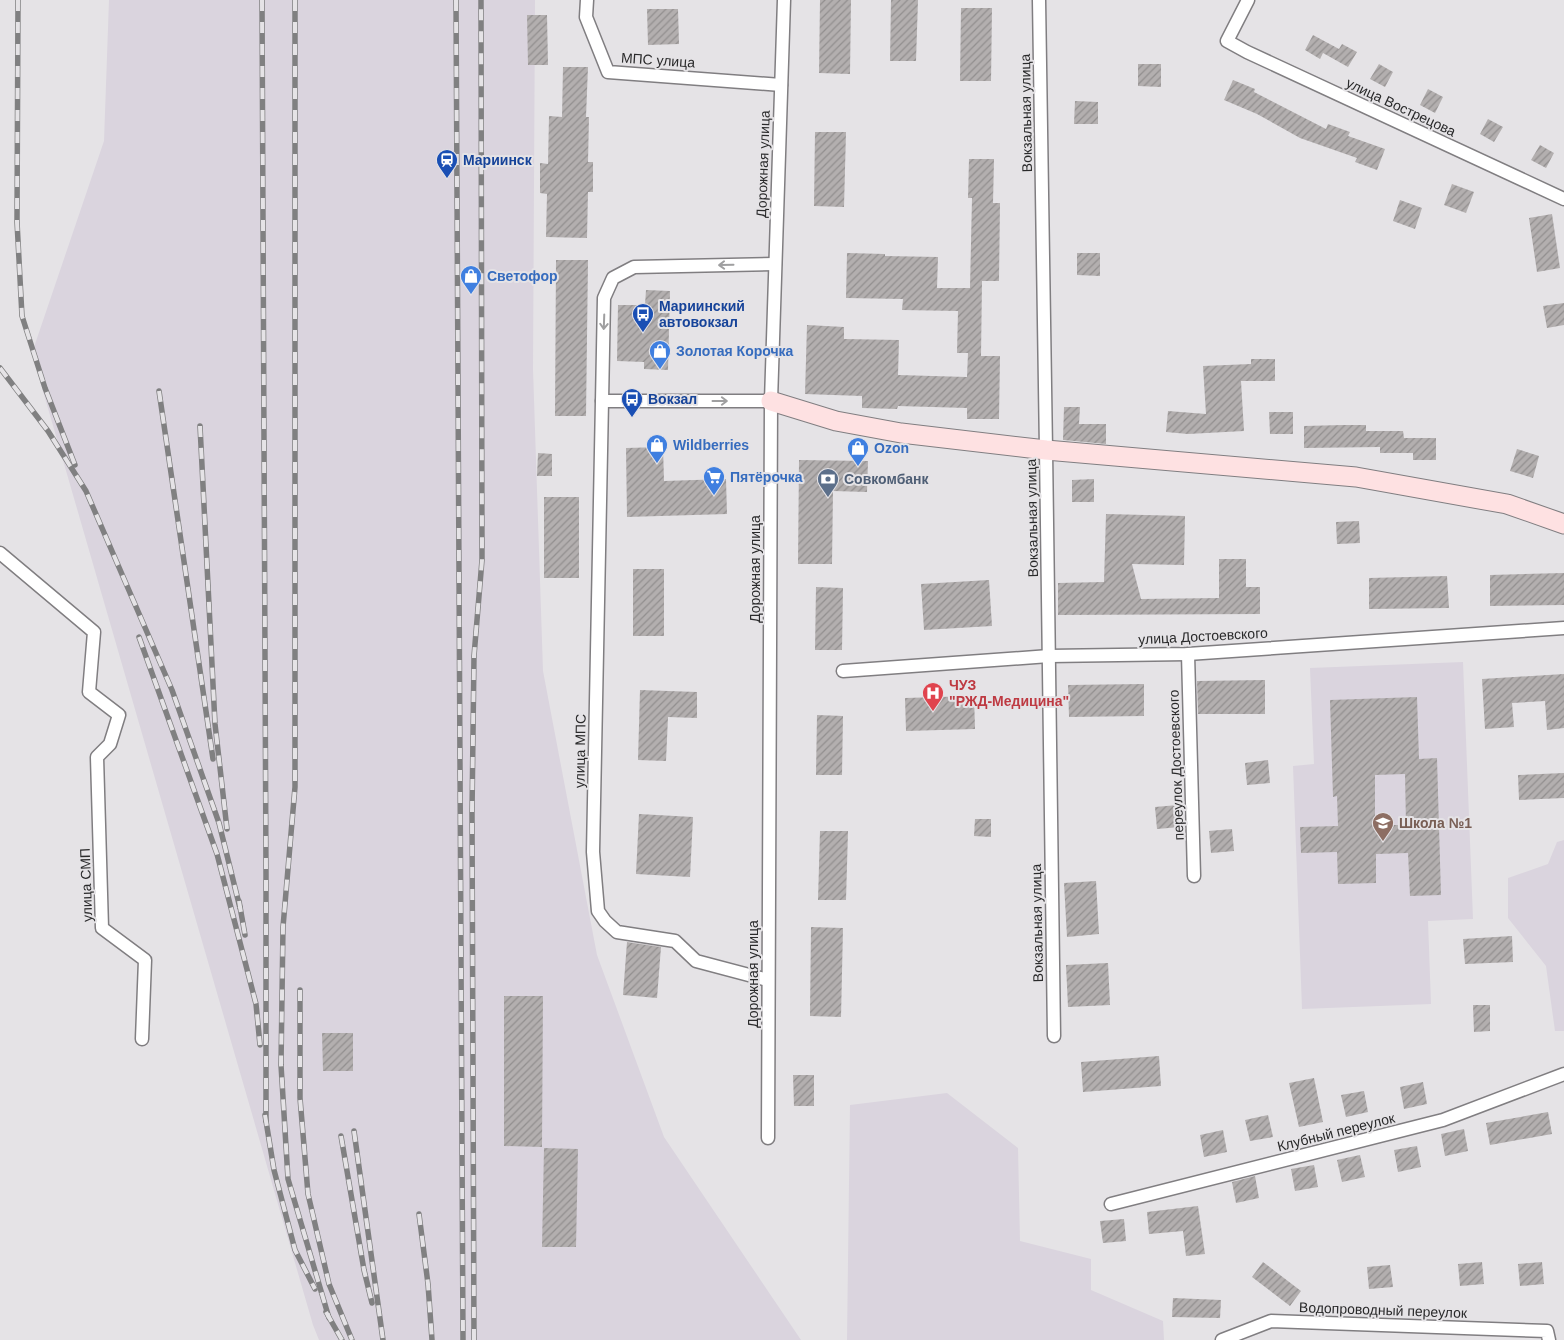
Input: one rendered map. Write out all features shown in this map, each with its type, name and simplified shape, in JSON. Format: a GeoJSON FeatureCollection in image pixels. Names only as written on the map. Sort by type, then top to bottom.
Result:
{"type":"FeatureCollection","features":[{"type":"Feature","properties":{"kind":"main road"},"geometry":{"type":"LineString","coordinates":[[771,401],[836,420],[901,433],[1046,450],[1356,477],[1506,504],[1564,524]]}},
{"type":"Feature","properties":{"kind":"street","name":"МПС улица"},"geometry":{"type":"LineString","coordinates":[[587,0],[586,17],[608,72],[781,84]]}},
{"type":"Feature","properties":{"kind":"street","name":"Дорожная улица"},"geometry":{"type":"LineString","coordinates":[[768,1138],[771,401],[784,0]]}},
{"type":"Feature","properties":{"kind":"street","name":"Вокзальная улица"},"geometry":{"type":"LineString","coordinates":[[1039,0],[1054,1036]]}},
{"type":"Feature","properties":{"kind":"street","name":"улица Вострецова"},"geometry":{"type":"LineString","coordinates":[[1248,0],[1227,41],[1564,199]]}},
{"type":"Feature","properties":{"kind":"street","name":"улица МПС"},"geometry":{"type":"LineString","coordinates":[[768,980],[696,961],[675,941],[617,932],[605,921],[598,911],[593,852],[604,298],[613,278],[634,266],[775,264]]}},
{"type":"Feature","properties":{"kind":"street"},"geometry":{"type":"LineString","coordinates":[[602,402],[771,401]]}},
{"type":"Feature","properties":{"kind":"street","name":"улица СМП"},"geometry":{"type":"LineString","coordinates":[[0,553],[94,632],[89,692],[119,715],[110,744],[97,756],[102,928],[145,960],[142,1039]]}},
{"type":"Feature","properties":{"kind":"street","name":"улица Достоевского"},"geometry":{"type":"LineString","coordinates":[[843,670],[1049,656],[1188,654],[1564,628]]}},
{"type":"Feature","properties":{"kind":"street","name":"переулок Достоевского"},"geometry":{"type":"LineString","coordinates":[[1188,654],[1194,876]]}},
{"type":"Feature","properties":{"kind":"street","name":"Клубный переулок"},"geometry":{"type":"LineString","coordinates":[[1111,1204],[1443,1120],[1564,1074]]}},
{"type":"Feature","properties":{"kind":"street","name":"Водопроводный переулок"},"geometry":{"type":"LineString","coordinates":[[1222,1340],[1271,1321],[1548,1336]]}},
{"type":"Feature","properties":{"kind":"shaded area"},"geometry":{"type":"Polygon","coordinates":[[[109,0],[535,0],[533,369],[543,671],[597,955],[664,1137],[801,1340],[319,1340],[313,1325],[32,353],[104,141],[109,0]]]}},
{"type":"Feature","properties":{"kind":"shaded area","name":"Школа №1"},"geometry":{"type":"Polygon","coordinates":[[[1463,662],[1473,919],[1428,921],[1431,1004],[1302,1009],[1293,766],[1314,764],[1310,668],[1463,662]]]}},
{"type":"Feature","properties":{"kind":"shaded area"},"geometry":{"type":"Polygon","coordinates":[[[1564,840],[1564,1031],[1555,1031],[1546,966],[1508,918],[1508,878],[1548,864],[1557,842],[1564,840]]]}},
{"type":"Feature","properties":{"kind":"shaded area"},"geometry":{"type":"Polygon","coordinates":[[[947,1093],[1018,1148],[1020,1241],[1091,1259],[1091,1290],[1163,1321],[1164,1340],[847,1340],[850,1105],[947,1093]]]}},
{"type":"Feature","properties":{"kind":"building"},"geometry":{"type":"Polygon","coordinates":[[[820,0],[851,0],[850,74],[819,73],[820,0]]]}},
{"type":"Feature","properties":{"kind":"building"},"geometry":{"type":"Polygon","coordinates":[[[891,0],[918,0],[916,61],[890,61],[891,0]]]}},
{"type":"Feature","properties":{"kind":"building"},"geometry":{"type":"Polygon","coordinates":[[[961,8],[992,8],[991,81],[960,81],[961,8]]]}},
{"type":"Feature","properties":{"kind":"building"},"geometry":{"type":"Polygon","coordinates":[[[647,9],[678,9],[679,44],[648,45],[647,9]]]}},
{"type":"Feature","properties":{"kind":"building"},"geometry":{"type":"Polygon","coordinates":[[[527,15],[547,15],[548,65],[528,65],[527,15]]]}},
{"type":"Feature","properties":{"kind":"building"},"geometry":{"type":"Polygon","coordinates":[[[1313,35],[1339,49],[1342,44],[1357,52],[1348,67],[1323,53],[1320,59],[1305,50],[1313,35]]]}},
{"type":"Feature","properties":{"kind":"building"},"geometry":{"type":"Polygon","coordinates":[[[1138,64],[1161,64],[1161,87],[1138,86],[1138,64]]]}},
{"type":"Feature","properties":{"kind":"building"},"geometry":{"type":"Polygon","coordinates":[[[1379,64],[1393,72],[1385,87],[1370,79],[1379,64]]]}},
{"type":"Feature","properties":{"kind":"building","name":"Мариинск"},"geometry":{"type":"Polygon","coordinates":[[[563,67],[588,67],[586,117],[589,117],[588,162],[593,162],[593,192],[588,192],[587,238],[546,237],[547,194],[540,193],[540,163],[548,164],[549,116],[562,117],[563,67]]]}},
{"type":"Feature","properties":{"kind":"building"},"geometry":{"type":"Polygon","coordinates":[[[1233,80],[1255,89],[1254,92],[1326,129],[1328,124],[1350,132],[1348,136],[1385,149],[1377,170],[1355,162],[1357,158],[1300,138],[1257,114],[1224,100],[1233,80]]]}},
{"type":"Feature","properties":{"kind":"building"},"geometry":{"type":"Polygon","coordinates":[[[1428,89],[1443,97],[1435,113],[1420,105],[1428,89]]]}},
{"type":"Feature","properties":{"kind":"building"},"geometry":{"type":"Polygon","coordinates":[[[1075,101],[1098,102],[1098,124],[1074,124],[1075,101]]]}},
{"type":"Feature","properties":{"kind":"building"},"geometry":{"type":"Polygon","coordinates":[[[1488,119],[1503,127],[1494,142],[1480,134],[1488,119]]]}},
{"type":"Feature","properties":{"kind":"building"},"geometry":{"type":"Polygon","coordinates":[[[815,132],[846,132],[844,207],[814,206],[815,132]]]}},
{"type":"Feature","properties":{"kind":"building"},"geometry":{"type":"Polygon","coordinates":[[[1540,145],[1554,153],[1546,168],[1531,160],[1540,145]]]}},
{"type":"Feature","properties":{"kind":"building"},"geometry":{"type":"Polygon","coordinates":[[[969,159],[994,159],[993,203],[1000,203],[999,281],[982,281],[981,356],[1000,356],[999,419],[967,419],[967,408],[898,406],[897,409],[862,408],[862,396],[805,394],[807,325],[844,327],[844,339],[899,340],[898,375],[967,377],[968,353],[957,353],[958,311],[902,310],[903,299],[846,298],[847,253],[938,257],[937,288],[970,288],[972,198],[968,198],[969,159]]]}},
{"type":"Feature","properties":{"kind":"building"},"geometry":{"type":"Polygon","coordinates":[[[1452,184],[1474,192],[1466,213],[1444,205],[1452,184]]]}},
{"type":"Feature","properties":{"kind":"building"},"geometry":{"type":"Polygon","coordinates":[[[1400,200],[1422,208],[1415,229],[1393,221],[1400,200]]]}},
{"type":"Feature","properties":{"kind":"building"},"geometry":{"type":"Polygon","coordinates":[[[1552,214],[1560,268],[1537,272],[1529,218],[1552,214]]]}},
{"type":"Feature","properties":{"kind":"building"},"geometry":{"type":"Polygon","coordinates":[[[1077,253],[1100,253],[1100,276],[1077,275],[1077,253]]]}},
{"type":"Feature","properties":{"kind":"building"},"geometry":{"type":"Polygon","coordinates":[[[556,260],[588,260],[586,416],[555,416],[556,260]]]}},
{"type":"Feature","properties":{"kind":"building","name":"Мариинский автовокзал"},"geometry":{"type":"Polygon","coordinates":[[[646,290],[670,291],[668,370],[644,369],[644,362],[617,361],[618,305],[645,305],[646,290]]]}},
{"type":"Feature","properties":{"kind":"building"},"geometry":{"type":"Polygon","coordinates":[[[1564,303],[1564,325],[1547,328],[1543,306],[1564,303]]]}},
{"type":"Feature","properties":{"kind":"building"},"geometry":{"type":"Polygon","coordinates":[[[1251,359],[1275,359],[1275,381],[1241,381],[1244,431],[1188,434],[1166,432],[1168,411],[1206,414],[1203,366],[1251,364],[1251,359]]]}},
{"type":"Feature","properties":{"kind":"building"},"geometry":{"type":"Polygon","coordinates":[[[1064,407],[1080,407],[1079,424],[1106,424],[1106,444],[1063,440],[1064,407]]]}},
{"type":"Feature","properties":{"kind":"building"},"geometry":{"type":"Polygon","coordinates":[[[1269,412],[1293,412],[1293,434],[1270,434],[1269,412]]]}},
{"type":"Feature","properties":{"kind":"building"},"geometry":{"type":"Polygon","coordinates":[[[1366,425],[1366,431],[1403,431],[1404,438],[1436,438],[1436,460],[1413,460],[1413,453],[1380,453],[1380,447],[1304,448],[1304,426],[1366,425]]]}},
{"type":"Feature","properties":{"kind":"building"},"geometry":{"type":"Polygon","coordinates":[[[663,447],[664,481],[726,479],[727,514],[627,517],[626,448],[663,447]]]}},
{"type":"Feature","properties":{"kind":"building"},"geometry":{"type":"Polygon","coordinates":[[[1517,449],[1539,456],[1533,478],[1510,471],[1517,449]]]}},
{"type":"Feature","properties":{"kind":"building"},"geometry":{"type":"Polygon","coordinates":[[[538,453],[552,454],[552,476],[537,476],[538,453]]]}},
{"type":"Feature","properties":{"kind":"building"},"geometry":{"type":"Polygon","coordinates":[[[799,460],[868,461],[867,492],[833,491],[832,564],[798,564],[799,460]]]}},
{"type":"Feature","properties":{"kind":"building"},"geometry":{"type":"Polygon","coordinates":[[[1094,479],[1094,502],[1072,502],[1072,480],[1094,479]]]}},
{"type":"Feature","properties":{"kind":"building"},"geometry":{"type":"Polygon","coordinates":[[[544,497],[579,497],[579,578],[544,578],[544,497]]]}},
{"type":"Feature","properties":{"kind":"building"},"geometry":{"type":"Polygon","coordinates":[[[1106,514],[1185,516],[1184,565],[1132,564],[1141,599],[1219,598],[1219,559],[1246,559],[1246,587],[1260,587],[1260,614],[1058,615],[1058,583],[1104,582],[1106,514]]]}},
{"type":"Feature","properties":{"kind":"building"},"geometry":{"type":"Polygon","coordinates":[[[1359,521],[1360,543],[1337,544],[1336,522],[1359,521]]]}},
{"type":"Feature","properties":{"kind":"building"},"geometry":{"type":"Polygon","coordinates":[[[633,569],[664,569],[664,636],[633,636],[633,569]]]}},
{"type":"Feature","properties":{"kind":"building"},"geometry":{"type":"Polygon","coordinates":[[[1564,573],[1564,605],[1490,606],[1490,575],[1564,573]]]}},
{"type":"Feature","properties":{"kind":"building"},"geometry":{"type":"Polygon","coordinates":[[[1447,576],[1449,608],[1369,609],[1369,578],[1447,576]]]}},
{"type":"Feature","properties":{"kind":"building"},"geometry":{"type":"Polygon","coordinates":[[[989,580],[992,626],[924,630],[921,584],[989,580]]]}},
{"type":"Feature","properties":{"kind":"building"},"geometry":{"type":"Polygon","coordinates":[[[816,587],[843,588],[842,650],[815,650],[816,587]]]}},
{"type":"Feature","properties":{"kind":"building"},"geometry":{"type":"Polygon","coordinates":[[[1564,674],[1564,728],[1547,730],[1545,701],[1512,703],[1514,727],[1485,729],[1482,679],[1564,674]]]}},
{"type":"Feature","properties":{"kind":"building"},"geometry":{"type":"Polygon","coordinates":[[[1265,680],[1265,714],[1198,714],[1197,681],[1265,680]]]}},
{"type":"Feature","properties":{"kind":"building"},"geometry":{"type":"Polygon","coordinates":[[[1144,684],[1144,716],[1069,717],[1068,685],[1144,684]]]}},
{"type":"Feature","properties":{"kind":"building"},"geometry":{"type":"Polygon","coordinates":[[[640,690],[697,692],[697,718],[668,717],[666,761],[638,760],[640,690]]]}},
{"type":"Feature","properties":{"kind":"building"},"geometry":{"type":"Polygon","coordinates":[[[974,696],[975,729],[906,731],[905,698],[974,696]]]}},
{"type":"Feature","properties":{"kind":"building"},"geometry":{"type":"Polygon","coordinates":[[[1417,697],[1419,759],[1437,758],[1441,895],[1410,896],[1408,853],[1376,854],[1376,883],[1338,884],[1337,852],[1301,853],[1300,827],[1338,826],[1337,796],[1333,797],[1330,700],[1417,697]],[[1405,774],[1375,775],[1375,825],[1406,825],[1405,774]]]}},
{"type":"Feature","properties":{"kind":"building"},"geometry":{"type":"Polygon","coordinates":[[[817,715],[843,716],[842,775],[816,775],[817,715]]]}},
{"type":"Feature","properties":{"kind":"building"},"geometry":{"type":"Polygon","coordinates":[[[1268,760],[1270,783],[1247,785],[1245,763],[1268,760]]]}},
{"type":"Feature","properties":{"kind":"building"},"geometry":{"type":"Polygon","coordinates":[[[1564,773],[1564,798],[1519,800],[1518,775],[1564,773]]]}},
{"type":"Feature","properties":{"kind":"building"},"geometry":{"type":"Polygon","coordinates":[[[1178,805],[1180,827],[1157,829],[1155,807],[1178,805]]]}},
{"type":"Feature","properties":{"kind":"building"},"geometry":{"type":"Polygon","coordinates":[[[639,814],[693,817],[690,877],[636,874],[639,814]]]}},
{"type":"Feature","properties":{"kind":"building"},"geometry":{"type":"Polygon","coordinates":[[[975,819],[991,819],[991,837],[974,836],[975,819]]]}},
{"type":"Feature","properties":{"kind":"building"},"geometry":{"type":"Polygon","coordinates":[[[1232,829],[1234,851],[1211,853],[1209,831],[1232,829]]]}},
{"type":"Feature","properties":{"kind":"building"},"geometry":{"type":"Polygon","coordinates":[[[820,831],[848,831],[846,900],[818,900],[820,831]]]}},
{"type":"Feature","properties":{"kind":"building"},"geometry":{"type":"Polygon","coordinates":[[[1096,881],[1099,934],[1067,937],[1064,883],[1096,881]]]}},
{"type":"Feature","properties":{"kind":"building"},"geometry":{"type":"Polygon","coordinates":[[[811,927],[843,928],[841,1017],[810,1016],[811,927]]]}},
{"type":"Feature","properties":{"kind":"building"},"geometry":{"type":"Polygon","coordinates":[[[1512,936],[1513,962],[1465,964],[1463,939],[1512,936]]]}},
{"type":"Feature","properties":{"kind":"building"},"geometry":{"type":"Polygon","coordinates":[[[627,942],[661,947],[657,998],[623,995],[627,942]]]}},
{"type":"Feature","properties":{"kind":"building"},"geometry":{"type":"Polygon","coordinates":[[[1108,963],[1110,1005],[1068,1007],[1066,965],[1108,963]]]}},
{"type":"Feature","properties":{"kind":"building"},"geometry":{"type":"Polygon","coordinates":[[[504,996],[543,996],[542,1147],[504,1146],[504,996]]]}},
{"type":"Feature","properties":{"kind":"building"},"geometry":{"type":"Polygon","coordinates":[[[1473,1005],[1490,1005],[1490,1031],[1474,1032],[1473,1005]]]}},
{"type":"Feature","properties":{"kind":"building"},"geometry":{"type":"Polygon","coordinates":[[[322,1033],[353,1033],[353,1071],[323,1071],[322,1033]]]}},
{"type":"Feature","properties":{"kind":"building"},"geometry":{"type":"Polygon","coordinates":[[[1159,1056],[1161,1086],[1083,1092],[1081,1062],[1159,1056]]]}},
{"type":"Feature","properties":{"kind":"building"},"geometry":{"type":"Polygon","coordinates":[[[793,1075],[814,1075],[814,1106],[794,1106],[793,1075]]]}},
{"type":"Feature","properties":{"kind":"building"},"geometry":{"type":"Polygon","coordinates":[[[1314,1078],[1323,1122],[1299,1127],[1289,1083],[1314,1078]]]}},
{"type":"Feature","properties":{"kind":"building"},"geometry":{"type":"Polygon","coordinates":[[[1423,1082],[1427,1104],[1404,1109],[1400,1087],[1423,1082]]]}},
{"type":"Feature","properties":{"kind":"building"},"geometry":{"type":"Polygon","coordinates":[[[1364,1091],[1368,1112],[1346,1117],[1341,1095],[1364,1091]]]}},
{"type":"Feature","properties":{"kind":"building"},"geometry":{"type":"Polygon","coordinates":[[[1548,1112],[1552,1134],[1490,1145],[1486,1123],[1548,1112]]]}},
{"type":"Feature","properties":{"kind":"building"},"geometry":{"type":"Polygon","coordinates":[[[1268,1115],[1273,1137],[1250,1141],[1245,1120],[1268,1115]]]}},
{"type":"Feature","properties":{"kind":"building"},"geometry":{"type":"Polygon","coordinates":[[[1464,1129],[1468,1151],[1445,1156],[1441,1134],[1464,1129]]]}},
{"type":"Feature","properties":{"kind":"building"},"geometry":{"type":"Polygon","coordinates":[[[1223,1130],[1227,1152],[1204,1157],[1200,1135],[1223,1130]]]}},
{"type":"Feature","properties":{"kind":"building"},"geometry":{"type":"Polygon","coordinates":[[[1417,1146],[1421,1167],[1398,1172],[1394,1150],[1417,1146]]]}},
{"type":"Feature","properties":{"kind":"building"},"geometry":{"type":"Polygon","coordinates":[[[544,1148],[578,1149],[576,1247],[542,1247],[544,1148]]]}},
{"type":"Feature","properties":{"kind":"building"},"geometry":{"type":"Polygon","coordinates":[[[1360,1155],[1365,1177],[1342,1182],[1337,1160],[1360,1155]]]}},
{"type":"Feature","properties":{"kind":"building"},"geometry":{"type":"Polygon","coordinates":[[[1314,1165],[1318,1187],[1295,1191],[1291,1169],[1314,1165]]]}},
{"type":"Feature","properties":{"kind":"building"},"geometry":{"type":"Polygon","coordinates":[[[1255,1176],[1259,1198],[1236,1203],[1232,1182],[1255,1176]]]}},
{"type":"Feature","properties":{"kind":"building"},"geometry":{"type":"Polygon","coordinates":[[[1198,1206],[1205,1254],[1186,1256],[1183,1231],[1149,1234],[1147,1212],[1198,1206]]]}},
{"type":"Feature","properties":{"kind":"building"},"geometry":{"type":"Polygon","coordinates":[[[1124,1219],[1126,1241],[1103,1243],[1100,1221],[1124,1219]]]}},
{"type":"Feature","properties":{"kind":"building"},"geometry":{"type":"Polygon","coordinates":[[[1263,1262],[1301,1291],[1290,1306],[1252,1277],[1263,1262]]]}},
{"type":"Feature","properties":{"kind":"building"},"geometry":{"type":"Polygon","coordinates":[[[1482,1262],[1484,1284],[1460,1286],[1458,1264],[1482,1262]]]}},
{"type":"Feature","properties":{"kind":"building"},"geometry":{"type":"Polygon","coordinates":[[[1542,1262],[1544,1284],[1520,1286],[1518,1264],[1542,1262]]]}},
{"type":"Feature","properties":{"kind":"building"},"geometry":{"type":"Polygon","coordinates":[[[1390,1265],[1393,1287],[1369,1289],[1367,1267],[1390,1265]]]}},
{"type":"Feature","properties":{"kind":"building"},"geometry":{"type":"Polygon","coordinates":[[[1173,1298],[1221,1300],[1220,1318],[1172,1317],[1173,1298]]]}},
{"type":"Feature","properties":{"kind":"railway"},"geometry":{"type":"LineString","coordinates":[[18,0],[17,222],[22,316],[45,388],[75,465]]}},
{"type":"Feature","properties":{"kind":"railway"},"geometry":{"type":"LineString","coordinates":[[262,0],[266,1121]]}},
{"type":"Feature","properties":{"kind":"railway"},"geometry":{"type":"LineString","coordinates":[[295,0],[295,787],[283,927],[281,1065],[288,1179],[329,1318]]}},
{"type":"Feature","properties":{"kind":"railway"},"geometry":{"type":"LineString","coordinates":[[456,0],[463,1340]]}},
{"type":"Feature","properties":{"kind":"railway"},"geometry":{"type":"LineString","coordinates":[[474,1340],[472,813],[474,656],[482,560],[481,0]]}},
{"type":"Feature","properties":{"kind":"railway"},"geometry":{"type":"LineString","coordinates":[[0,368],[48,431],[86,491],[172,690],[219,823],[240,908]]}},
{"type":"Feature","properties":{"kind":"railway"},"geometry":{"type":"LineString","coordinates":[[159,391],[213,759]]}},
{"type":"Feature","properties":{"kind":"railway"},"geometry":{"type":"LineString","coordinates":[[200,426],[215,724],[227,829]]}},
{"type":"Feature","properties":{"kind":"railway"},"geometry":{"type":"LineString","coordinates":[[139,637],[217,854],[256,1004],[260,1045]]}},
{"type":"Feature","properties":{"kind":"railway"},"geometry":{"type":"LineString","coordinates":[[239,901],[245,935]]}},
{"type":"Feature","properties":{"kind":"railway"},"geometry":{"type":"LineString","coordinates":[[300,990],[300,1098],[308,1194],[329,1284],[352,1340]]}},
{"type":"Feature","properties":{"kind":"railway"},"geometry":{"type":"LineString","coordinates":[[265,1115],[274,1170],[295,1250],[315,1289]]}},
{"type":"Feature","properties":{"kind":"railway"},"geometry":{"type":"LineString","coordinates":[[354,1131],[383,1340]]}},
{"type":"Feature","properties":{"kind":"railway"},"geometry":{"type":"LineString","coordinates":[[341,1136],[364,1270],[372,1303]]}},
{"type":"Feature","properties":{"kind":"railway"},"geometry":{"type":"LineString","coordinates":[[419,1214],[428,1284],[432,1340]]}},
{"type":"Feature","properties":{"kind":"railway"},"geometry":{"type":"LineString","coordinates":[[326,1312],[342,1340]]}},
{"type":"Feature","properties":{"kind":"place","name":"Мариинск"},"geometry":{"type":"Point","coordinates":[447,179]}},
{"type":"Feature","properties":{"kind":"place","name":"Светофор"},"geometry":{"type":"Point","coordinates":[471,295]}},
{"type":"Feature","properties":{"kind":"place","name":"Мариинский автовокзал"},"geometry":{"type":"Point","coordinates":[643,333]}},
{"type":"Feature","properties":{"kind":"place","name":"Золотая Корочка"},"geometry":{"type":"Point","coordinates":[660,370]}},
{"type":"Feature","properties":{"kind":"place","name":"Вокзал"},"geometry":{"type":"Point","coordinates":[632,418]}},
{"type":"Feature","properties":{"kind":"place","name":"Wildberries"},"geometry":{"type":"Point","coordinates":[657,464]}},
{"type":"Feature","properties":{"kind":"place","name":"Ozon"},"geometry":{"type":"Point","coordinates":[858,467]}},
{"type":"Feature","properties":{"kind":"place","name":"Пятёрочка"},"geometry":{"type":"Point","coordinates":[714,496]}},
{"type":"Feature","properties":{"kind":"place","name":"Совкомбанк"},"geometry":{"type":"Point","coordinates":[828,498]}},
{"type":"Feature","properties":{"kind":"place","name":"ЧУЗ \"РЖД-Медицина\""},"geometry":{"type":"Point","coordinates":[933,712]}},
{"type":"Feature","properties":{"kind":"place","name":"Школа №1"},"geometry":{"type":"Point","coordinates":[1383,842]}}]}
